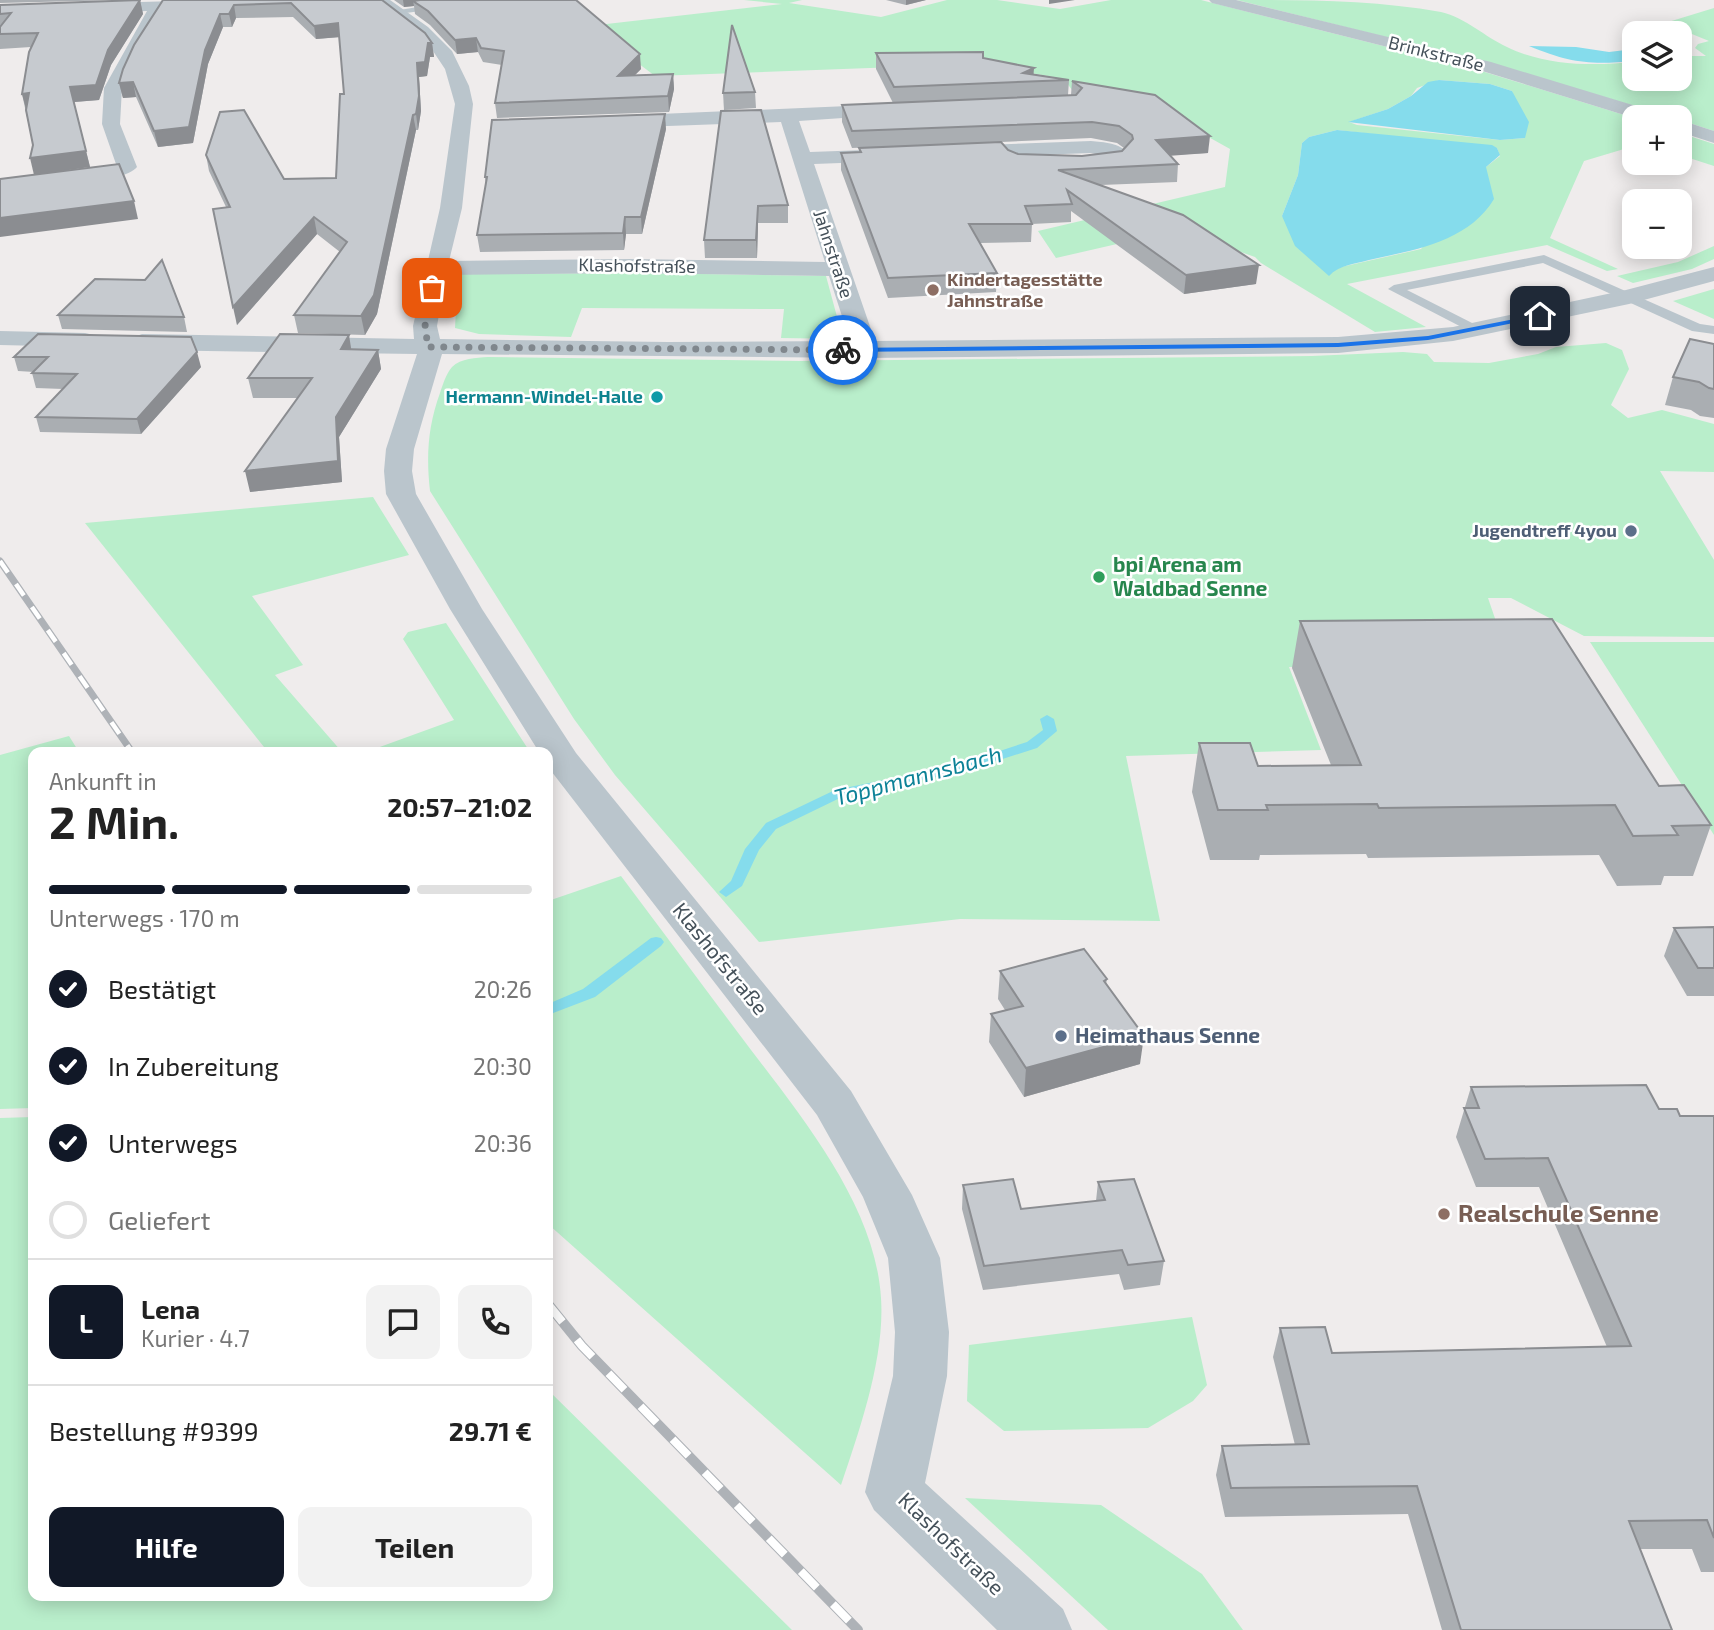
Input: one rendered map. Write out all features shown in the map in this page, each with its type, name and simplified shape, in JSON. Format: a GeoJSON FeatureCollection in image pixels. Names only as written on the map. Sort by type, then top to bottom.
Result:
{"type":"FeatureCollection","features":[{"type":"Feature","properties":{"kind":"street","name":"Klashofstraße"},"geometry":{"type":"LineString","coordinates":[[379,0],[398,11],[437,42],[457,71],[469,127],[425,326],[430,358],[428,368],[400,449],[398,471],[401,494],[466,609],[561,759],[834,1103],[887,1195],[914,1258],[922,1332],[920,1376],[894,1492],[1041,1630]]}},
{"type":"Feature","properties":{"kind":"street","name":"Brinkstraße"},"geometry":{"type":"LineString","coordinates":[[1217,0],[1485,66],[1622,108]]}},
{"type":"Feature","properties":{"kind":"street"},"geometry":{"type":"LineString","coordinates":[[0,11],[226,5]]}},
{"type":"Feature","properties":{"kind":"street"},"geometry":{"type":"LineString","coordinates":[[0,188],[109,174],[127,167],[111,124],[113,88],[120,70],[158,7]]}},
{"type":"Feature","properties":{"kind":"street"},"geometry":{"type":"LineString","coordinates":[[597,122],[908,110]]}},
{"type":"Feature","properties":{"kind":"street","name":"Jahnstraße"},"geometry":{"type":"LineString","coordinates":[[788,116],[865,350]]}},
{"type":"Feature","properties":{"kind":"street"},"geometry":{"type":"LineString","coordinates":[[1692,130],[1714,137]]}},
{"type":"Feature","properties":{"kind":"street"},"geometry":{"type":"LineString","coordinates":[[938,153],[1007,150]]}},
{"type":"Feature","properties":{"kind":"street"},"geometry":{"type":"LineString","coordinates":[[802,158],[911,154]]}},
{"type":"Feature","properties":{"kind":"street","name":"Klashofstraße"},"geometry":{"type":"LineString","coordinates":[[436,268],[573,265],[838,268]]}},
{"type":"Feature","properties":{"kind":"street"},"geometry":{"type":"LineString","coordinates":[[0,338],[428,347],[865,350],[1315,346],[1416,340],[1475,330],[1629,297],[1714,274]]}},
{"type":"Feature","properties":{"kind":"lane"},"geometry":{"type":"LineString","coordinates":[[398,11],[452,5]]}},
{"type":"Feature","properties":{"kind":"lane"},"geometry":{"type":"LineString","coordinates":[[1475,330],[1394,289],[1544,259],[1697,328],[1714,330]]}},
{"type":"Feature","properties":{"kind":"green space"},"geometry":{"type":"Polygon","coordinates":[[[744,0],[802,0],[789,3],[881,17],[947,0],[997,0],[1060,9],[1111,0],[1201,0],[1475,69],[1622,114],[1622,150],[1584,161],[1550,238],[1618,269],[1607,271],[1547,245],[1347,284],[1426,327],[1375,332],[1255,257],[1178,230],[1056,258],[1038,231],[1225,187],[1230,149],[1169,115],[1080,101],[1064,79],[999,67],[897,67],[655,76],[589,26],[782,4],[744,0]],[[1439,80],[1417,88],[1411,96],[1388,109],[1349,122],[1500,140],[1525,138],[1512,91],[1490,84],[1439,80]],[[1337,130],[1309,137],[1302,143],[1298,175],[1282,216],[1333,271],[1421,249],[1486,167],[1500,156],[1497,148],[1337,130]]]}},
{"type":"Feature","properties":{"kind":"green space"},"geometry":{"type":"Polygon","coordinates":[[[1237,0],[1365,3],[1441,12],[1459,19],[1507,47],[1538,58],[1586,64],[1622,63],[1622,91],[1692,91],[1692,56],[1706,56],[1695,48],[1698,44],[1709,41],[1692,34],[1692,21],[1672,21],[1714,8],[1714,131],[1692,124],[1692,105],[1631,105],[1494,64],[1237,0]]]}},
{"type":"Feature","properties":{"kind":"green space"},"geometry":{"type":"Polygon","coordinates":[[[1692,137],[1714,144],[1714,166],[1692,159],[1692,137]]]}},
{"type":"Feature","properties":{"kind":"green space"},"geometry":{"type":"Polygon","coordinates":[[[1714,246],[1714,259],[1692,269],[1633,283],[1617,276],[1692,259],[1692,256],[1714,246]]]}},
{"type":"Feature","properties":{"kind":"green space"},"geometry":{"type":"Polygon","coordinates":[[[458,274],[826,276],[843,339],[781,338],[784,309],[582,308],[571,337],[479,334],[455,328],[458,274]]]}},
{"type":"Feature","properties":{"kind":"green space"},"geometry":{"type":"Polygon","coordinates":[[[1714,289],[1714,319],[1673,301],[1714,289]]]}},
{"type":"Feature","properties":{"kind":"green space","name":"bpi Arena am Waldbad Senne"},"geometry":{"type":"Polygon","coordinates":[[[1606,343],[1622,350],[1629,369],[1611,405],[1628,418],[1662,410],[1714,424],[1714,472],[1660,471],[1714,560],[1714,637],[1584,636],[1511,598],[1488,598],[1500,633],[1475,664],[1289,667],[1321,750],[1126,756],[1160,921],[960,919],[759,942],[615,775],[574,719],[430,491],[429,441],[436,405],[452,367],[474,358],[800,361],[1312,356],[1403,352],[1427,354],[1434,362],[1489,363],[1538,354],[1556,347],[1606,343]]]}},
{"type":"Feature","properties":{"kind":"green space"},"geometry":{"type":"Polygon","coordinates":[[[373,497],[409,555],[252,596],[303,665],[275,675],[338,747],[264,747],[85,523],[373,497]]]}},
{"type":"Feature","properties":{"kind":"green space"},"geometry":{"type":"Polygon","coordinates":[[[446,623],[527,747],[380,747],[454,720],[403,639],[408,632],[446,623]]]}},
{"type":"Feature","properties":{"kind":"green space"},"geometry":{"type":"Polygon","coordinates":[[[1590,642],[1714,642],[1714,835],[1590,642]]]}},
{"type":"Feature","properties":{"kind":"green space"},"geometry":{"type":"Polygon","coordinates":[[[69,736],[76,747],[29,747],[69,736]]]}},
{"type":"Feature","properties":{"kind":"green space"},"geometry":{"type":"Polygon","coordinates":[[[28,747],[28,1108],[0,1109],[0,755],[28,747]]]}},
{"type":"Feature","properties":{"kind":"green space"},"geometry":{"type":"Polygon","coordinates":[[[621,876],[807,1125],[848,1192],[864,1226],[875,1262],[881,1298],[881,1321],[870,1393],[841,1485],[553,1228],[553,899],[621,876]]]}},
{"type":"Feature","properties":{"kind":"green space"},"geometry":{"type":"Polygon","coordinates":[[[28,1117],[28,1601],[553,1601],[553,1395],[792,1630],[0,1630],[0,1118],[28,1117]]]}},
{"type":"Feature","properties":{"kind":"green space"},"geometry":{"type":"Polygon","coordinates":[[[1192,1317],[1207,1385],[1193,1401],[1148,1428],[1004,1431],[967,1401],[969,1345],[1192,1317]]]}},
{"type":"Feature","properties":{"kind":"green space"},"geometry":{"type":"Polygon","coordinates":[[[965,1498],[1101,1505],[1202,1574],[1243,1630],[1108,1630],[965,1498]]]}},
{"type":"Feature","properties":{"kind":"water"},"geometry":{"type":"Polygon","coordinates":[[[1529,46],[1576,47],[1609,52],[1622,50],[1622,62],[1580,61],[1529,46]]]}},
{"type":"Feature","properties":{"kind":"water"},"geometry":{"type":"Polygon","coordinates":[[[1439,80],[1490,84],[1512,91],[1529,122],[1525,138],[1500,140],[1348,122],[1388,109],[1428,82],[1439,80]]]}},
{"type":"Feature","properties":{"kind":"water"},"geometry":{"type":"Polygon","coordinates":[[[1337,130],[1492,145],[1500,155],[1486,167],[1494,199],[1483,214],[1455,235],[1421,248],[1347,265],[1329,276],[1295,246],[1282,216],[1298,175],[1302,143],[1309,137],[1337,130]]]}},
{"type":"Feature","properties":{"kind":"building"},"geometry":{"type":"Polygon","coordinates":[[[140,0],[108,50],[96,85],[70,87],[86,151],[30,158],[33,145],[26,110],[29,93],[22,94],[29,52],[38,33],[0,34],[0,27],[11,13],[0,14],[0,5],[140,0]]]}},
{"type":"Feature","properties":{"kind":"building"},"geometry":{"type":"Polygon","coordinates":[[[163,0],[382,0],[425,33],[432,43],[428,43],[425,62],[417,63],[419,96],[416,114],[413,115],[374,295],[361,316],[294,315],[347,242],[314,217],[233,307],[213,209],[230,207],[206,155],[220,112],[244,110],[284,179],[336,178],[340,94],[344,94],[338,23],[314,26],[291,3],[234,5],[229,14],[220,14],[205,50],[189,127],[154,131],[133,82],[119,83],[134,45],[163,0]]]}},
{"type":"Feature","properties":{"kind":"building"},"geometry":{"type":"Polygon","coordinates":[[[576,0],[640,54],[618,76],[673,74],[668,96],[495,103],[504,51],[481,48],[476,38],[455,40],[428,11],[413,1],[576,0]]]}},
{"type":"Feature","properties":{"kind":"building"},"geometry":{"type":"Polygon","coordinates":[[[732,25],[755,92],[723,93],[732,25]]]}},
{"type":"Feature","properties":{"kind":"building"},"geometry":{"type":"Polygon","coordinates":[[[983,52],[983,58],[1034,68],[1023,73],[1069,80],[894,87],[876,53],[983,52]]]}},
{"type":"Feature","properties":{"kind":"building"},"geometry":{"type":"Polygon","coordinates":[[[1072,81],[1155,95],[1210,136],[1156,140],[1178,164],[1058,170],[1183,215],[1259,265],[1186,275],[1067,190],[1072,204],[1025,206],[1032,224],[969,224],[997,273],[888,278],[841,153],[861,152],[859,148],[1001,142],[1008,150],[1018,154],[1082,156],[1122,151],[1133,139],[1132,135],[1119,126],[1092,122],[852,131],[842,105],[1076,95],[1082,88],[1072,81]]]}},
{"type":"Feature","properties":{"kind":"building"},"geometry":{"type":"Polygon","coordinates":[[[761,110],[788,205],[758,206],[756,240],[704,240],[721,111],[761,110]]]}},
{"type":"Feature","properties":{"kind":"building"},"geometry":{"type":"Polygon","coordinates":[[[665,114],[641,217],[625,217],[623,233],[477,235],[487,177],[492,120],[665,114]]]}},
{"type":"Feature","properties":{"kind":"building"},"geometry":{"type":"Polygon","coordinates":[[[119,164],[134,201],[0,218],[0,179],[119,164]]]}},
{"type":"Feature","properties":{"kind":"building"},"geometry":{"type":"Polygon","coordinates":[[[162,260],[184,317],[58,315],[95,279],[145,280],[162,260]]]}},
{"type":"Feature","properties":{"kind":"building"},"geometry":{"type":"Polygon","coordinates":[[[38,334],[191,337],[197,352],[137,419],[36,417],[77,374],[32,373],[48,357],[14,357],[38,334]]]}},
{"type":"Feature","properties":{"kind":"building"},"geometry":{"type":"Polygon","coordinates":[[[280,334],[349,335],[341,349],[378,350],[336,417],[338,461],[245,471],[312,378],[248,378],[280,334]]]}},
{"type":"Feature","properties":{"kind":"building"},"geometry":{"type":"Polygon","coordinates":[[[1690,339],[1714,344],[1714,389],[1699,382],[1673,377],[1690,339]]]}},
{"type":"Feature","properties":{"kind":"building"},"geometry":{"type":"Polygon","coordinates":[[[1552,619],[1659,786],[1684,785],[1711,825],[1672,826],[1678,835],[1633,836],[1615,805],[1379,808],[1377,804],[1266,805],[1268,810],[1218,810],[1199,743],[1250,743],[1258,766],[1361,765],[1300,621],[1552,619]]]}},
{"type":"Feature","properties":{"kind":"building"},"geometry":{"type":"Polygon","coordinates":[[[1714,927],[1714,968],[1698,968],[1674,928],[1714,927]]]}},
{"type":"Feature","properties":{"kind":"building"},"geometry":{"type":"Polygon","coordinates":[[[1084,949],[1144,1036],[1026,1068],[991,1014],[1023,1006],[1000,971],[1084,949]]]}},
{"type":"Feature","properties":{"kind":"building"},"geometry":{"type":"Polygon","coordinates":[[[1646,1085],[1659,1109],[1677,1109],[1680,1116],[1714,1116],[1714,1538],[1707,1520],[1629,1521],[1672,1630],[1461,1630],[1417,1486],[1231,1488],[1222,1446],[1309,1444],[1280,1328],[1325,1327],[1332,1353],[1631,1346],[1548,1158],[1485,1159],[1464,1108],[1479,1108],[1471,1087],[1646,1085]]]}},
{"type":"Feature","properties":{"kind":"building"},"geometry":{"type":"Polygon","coordinates":[[[1013,1179],[1021,1209],[1105,1200],[1098,1182],[1134,1179],[1164,1261],[1128,1265],[1122,1250],[984,1266],[963,1185],[1013,1179]]]}},
{"type":"Feature","properties":{"kind":"waterway","name":"Toppmannsbach"},"geometry":{"type":"LineString","coordinates":[[726,892],[737,883],[752,849],[771,826],[840,793],[960,768],[1032,745],[1050,731],[1047,719]]}},
{"type":"Feature","properties":{"kind":"waterway","name":"Toppmannsbach"},"geometry":{"type":"LineString","coordinates":[[553,1008],[589,993],[656,942]]}},
{"type":"Feature","properties":{"kind":"railway"},"geometry":{"type":"LineString","coordinates":[[0,561],[129,747]]}},
{"type":"Feature","properties":{"kind":"railway"},"geometry":{"type":"LineString","coordinates":[[553,1310],[582,1346],[858,1630]]}},
{"type":"Feature","properties":{"kind":"way so far"},"geometry":{"type":"LineString","coordinates":[[432,288],[425,326],[428,347],[843,350]]}},
{"type":"Feature","properties":{"kind":"place","name":"Kindertagesstätte Jahnstraße"},"geometry":{"type":"Point","coordinates":[933,290]}},
{"type":"Feature","properties":{"kind":"place","name":"Hermann-Windel-Halle"},"geometry":{"type":"Point","coordinates":[657,397]}},
{"type":"Feature","properties":{"kind":"place","name":"Jugendtreff 4you"},"geometry":{"type":"Point","coordinates":[1631,531]}},
{"type":"Feature","properties":{"kind":"place","name":"bpi Arena am Waldbad Senne"},"geometry":{"type":"Point","coordinates":[1099,577]}},
{"type":"Feature","properties":{"kind":"place","name":"Heimathaus Senne"},"geometry":{"type":"Point","coordinates":[1061,1036]}},
{"type":"Feature","properties":{"kind":"place","name":"Realschule Senne"},"geometry":{"type":"Point","coordinates":[1444,1214]}},
{"type":"Feature","properties":{"kind":"route"},"geometry":{"type":"LineString","coordinates":[[843,350],[1338,345],[1428,338],[1540,316]]}}]}
